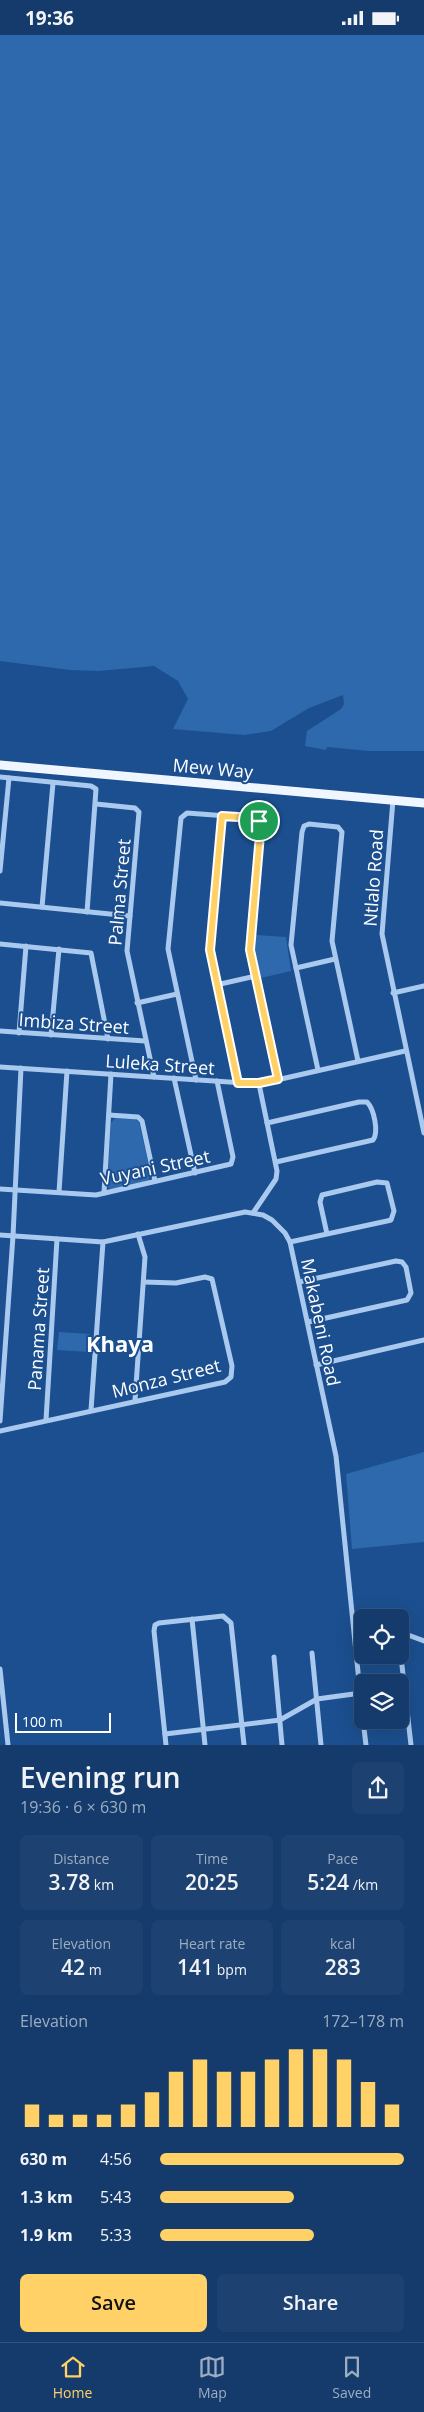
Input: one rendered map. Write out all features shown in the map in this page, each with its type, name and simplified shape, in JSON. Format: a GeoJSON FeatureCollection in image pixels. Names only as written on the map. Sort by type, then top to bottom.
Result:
{"type":"FeatureCollection","features":[{"type":"Feature","properties":{"kind":"main road","name":"Mew Way"},"geometry":{"type":"LineString","coordinates":[[0,765],[424,803]]}},
{"type":"Feature","properties":{"kind":"street"},"geometry":{"type":"LineString","coordinates":[[0,777],[94,787],[97,792],[87,911]]}},
{"type":"Feature","properties":{"kind":"street"},"geometry":{"type":"LineString","coordinates":[[0,871],[9,778]]}},
{"type":"Feature","properties":{"kind":"street"},"geometry":{"type":"LineString","coordinates":[[42,907],[53,783]]}},
{"type":"Feature","properties":{"kind":"street","name":"Ntlalo Road"},"geometry":{"type":"LineString","coordinates":[[393,800],[382,925],[383,943],[424,1133]]}},
{"type":"Feature","properties":{"kind":"street","name":"Palma Street"},"geometry":{"type":"LineString","coordinates":[[96,804],[136,808],[140,812],[127,957],[154,1077]]}},
{"type":"Feature","properties":{"kind":"street"},"geometry":{"type":"LineString","coordinates":[[196,1080],[168,949],[181,819],[187,813],[254,818],[261,823],[250,945],[278,1079]]}},
{"type":"Feature","properties":{"kind":"street"},"geometry":{"type":"LineString","coordinates":[[222,816],[210,944],[216,985],[238,1083]]}},
{"type":"Feature","properties":{"kind":"street"},"geometry":{"type":"LineString","coordinates":[[318,1070],[292,945],[302,832],[304,826],[309,824],[338,827],[342,832],[333,936],[335,959],[358,1061]]}},
{"type":"Feature","properties":{"kind":"street"},"geometry":{"type":"LineString","coordinates":[[0,903],[130,916]]}},
{"type":"Feature","properties":{"kind":"street"},"geometry":{"type":"LineString","coordinates":[[0,944],[91,953],[108,1039]]}},
{"type":"Feature","properties":{"kind":"street"},"geometry":{"type":"LineString","coordinates":[[19,1033],[26,946]]}},
{"type":"Feature","properties":{"kind":"street"},"geometry":{"type":"LineString","coordinates":[[51,1035],[58,949]]}},
{"type":"Feature","properties":{"kind":"street"},"geometry":{"type":"LineString","coordinates":[[296,968],[335,959]]}},
{"type":"Feature","properties":{"kind":"street"},"geometry":{"type":"LineString","coordinates":[[216,985],[256,976]]}},
{"type":"Feature","properties":{"kind":"street"},"geometry":{"type":"LineString","coordinates":[[393,993],[424,986]]}},
{"type":"Feature","properties":{"kind":"street"},"geometry":{"type":"LineString","coordinates":[[136,1003],[177,994]]}},
{"type":"Feature","properties":{"kind":"street","name":"Imbiza Street"},"geometry":{"type":"LineString","coordinates":[[0,1031],[145,1041]]}},
{"type":"Feature","properties":{"kind":"street","name":"Luleka Street"},"geometry":{"type":"LineString","coordinates":[[0,1067],[259,1083],[405,1051]]}},
{"type":"Feature","properties":{"kind":"street"},"geometry":{"type":"LineString","coordinates":[[0,1421],[13,1236],[21,1068]]}},
{"type":"Feature","properties":{"kind":"street"},"geometry":{"type":"LineString","coordinates":[[59,1192],[67,1071]]}},
{"type":"Feature","properties":{"kind":"street"},"geometry":{"type":"LineString","coordinates":[[104,1193],[111,1074]]}},
{"type":"Feature","properties":{"kind":"street"},"geometry":{"type":"LineString","coordinates":[[174,1078],[195,1173]]}},
{"type":"Feature","properties":{"kind":"street","name":"Vuyani Street"},"geometry":{"type":"LineString","coordinates":[[0,1189],[96,1195],[228,1166],[233,1160],[217,1081]]}},
{"type":"Feature","properties":{"kind":"street"},"geometry":{"type":"LineString","coordinates":[[253,1213],[276,1179],[276,1162],[259,1083]]}},
{"type":"Feature","properties":{"kind":"street"},"geometry":{"type":"LineString","coordinates":[[267,1123],[359,1102],[367,1102],[371,1106],[376,1133],[373,1140],[276,1162]]}},
{"type":"Feature","properties":{"kind":"street"},"geometry":{"type":"LineString","coordinates":[[109,1115],[138,1117],[142,1121],[156,1181]]}},
{"type":"Feature","properties":{"kind":"street"},"geometry":{"type":"LineString","coordinates":[[290,1242],[327,1234],[391,1220],[394,1211],[386,1183],[377,1182],[322,1195],[320,1202],[327,1234]]}},
{"type":"Feature","properties":{"kind":"street","name":"Makabeni Road"},"geometry":{"type":"LineString","coordinates":[[0,1235],[102,1242],[236,1213],[263,1215],[280,1226],[290,1242],[336,1456],[354,1636]]}},
{"type":"Feature","properties":{"kind":"street"},"geometry":{"type":"LineString","coordinates":[[135,1401],[145,1257],[138,1234]]}},
{"type":"Feature","properties":{"kind":"street","name":"Panama Street"},"geometry":{"type":"LineString","coordinates":[[46,1420],[57,1239]]}},
{"type":"Feature","properties":{"kind":"street"},"geometry":{"type":"LineString","coordinates":[[91,1410],[102,1242]]}},
{"type":"Feature","properties":{"kind":"street"},"geometry":{"type":"LineString","coordinates":[[299,1282],[396,1261],[402,1262],[406,1267],[411,1293],[407,1300],[308,1322]]}},
{"type":"Feature","properties":{"kind":"street","name":"Monza Street"},"geometry":{"type":"LineString","coordinates":[[0,1431],[225,1382],[231,1377],[233,1372],[212,1279],[205,1277],[176,1283],[144,1282]]}},
{"type":"Feature","properties":{"kind":"street"},"geometry":{"type":"LineString","coordinates":[[316,1365],[424,1340]]}},
{"type":"Feature","properties":{"kind":"street"},"geometry":{"type":"LineString","coordinates":[[166,1745],[154,1631],[155,1625],[223,1616],[231,1623],[244,1745]]}},
{"type":"Feature","properties":{"kind":"street"},"geometry":{"type":"LineString","coordinates":[[192,1619],[205,1745]]}},
{"type":"Feature","properties":{"kind":"street"},"geometry":{"type":"LineString","coordinates":[[409,1636],[424,1641]]}},
{"type":"Feature","properties":{"kind":"street"},"geometry":{"type":"LineString","coordinates":[[312,1653],[321,1745]]}},
{"type":"Feature","properties":{"kind":"street"},"geometry":{"type":"LineString","coordinates":[[274,1657],[282,1745]]}},
{"type":"Feature","properties":{"kind":"street"},"geometry":{"type":"LineString","coordinates":[[402,1664],[411,1745]]}},
{"type":"Feature","properties":{"kind":"street"},"geometry":{"type":"LineString","coordinates":[[0,1669],[8,1745]]}},
{"type":"Feature","properties":{"kind":"street"},"geometry":{"type":"LineString","coordinates":[[165,1734],[280,1720],[316,1699],[354,1694]]}},
{"type":"Feature","properties":{"kind":"street"},"geometry":{"type":"LineString","coordinates":[[365,1729],[366,1745]]}},
{"type":"Feature","properties":{"kind":"shaded area"},"geometry":{"type":"Polygon","coordinates":[[[0,35],[424,35],[424,751],[369,751],[327,747],[326,750],[305,746],[307,731],[341,709],[344,704],[343,695],[309,708],[271,731],[244,735],[173,729],[188,699],[178,681],[154,666],[99,671],[70,670],[0,661],[0,35]]]}},
{"type":"Feature","properties":{"kind":"shaded area"},"geometry":{"type":"Polygon","coordinates":[[[256,935],[286,937],[291,971],[261,978],[255,953],[256,935]]]}},
{"type":"Feature","properties":{"kind":"shaded area"},"geometry":{"type":"Polygon","coordinates":[[[115,1118],[135,1119],[139,1122],[151,1175],[148,1181],[111,1189],[107,1187],[111,1123],[115,1118]]]}},
{"type":"Feature","properties":{"kind":"shaded area"},"geometry":{"type":"Polygon","coordinates":[[[59,1332],[90,1334],[89,1352],[57,1350],[59,1332]]]}},
{"type":"Feature","properties":{"kind":"shaded area"},"geometry":{"type":"Polygon","coordinates":[[[424,1452],[424,1542],[352,1549],[346,1474],[424,1452]]]}},
{"type":"Feature","properties":{"kind":"district","name":"Khaya"},"geometry":{"type":"Point","coordinates":[120,1343]}},
{"type":"Feature","properties":{"kind":"route"},"geometry":{"type":"LineString","coordinates":[[222,816],[254,818],[259,821],[261,826],[250,950],[278,1079],[259,1083],[238,1083],[210,956],[210,944],[222,816]]}}]}
